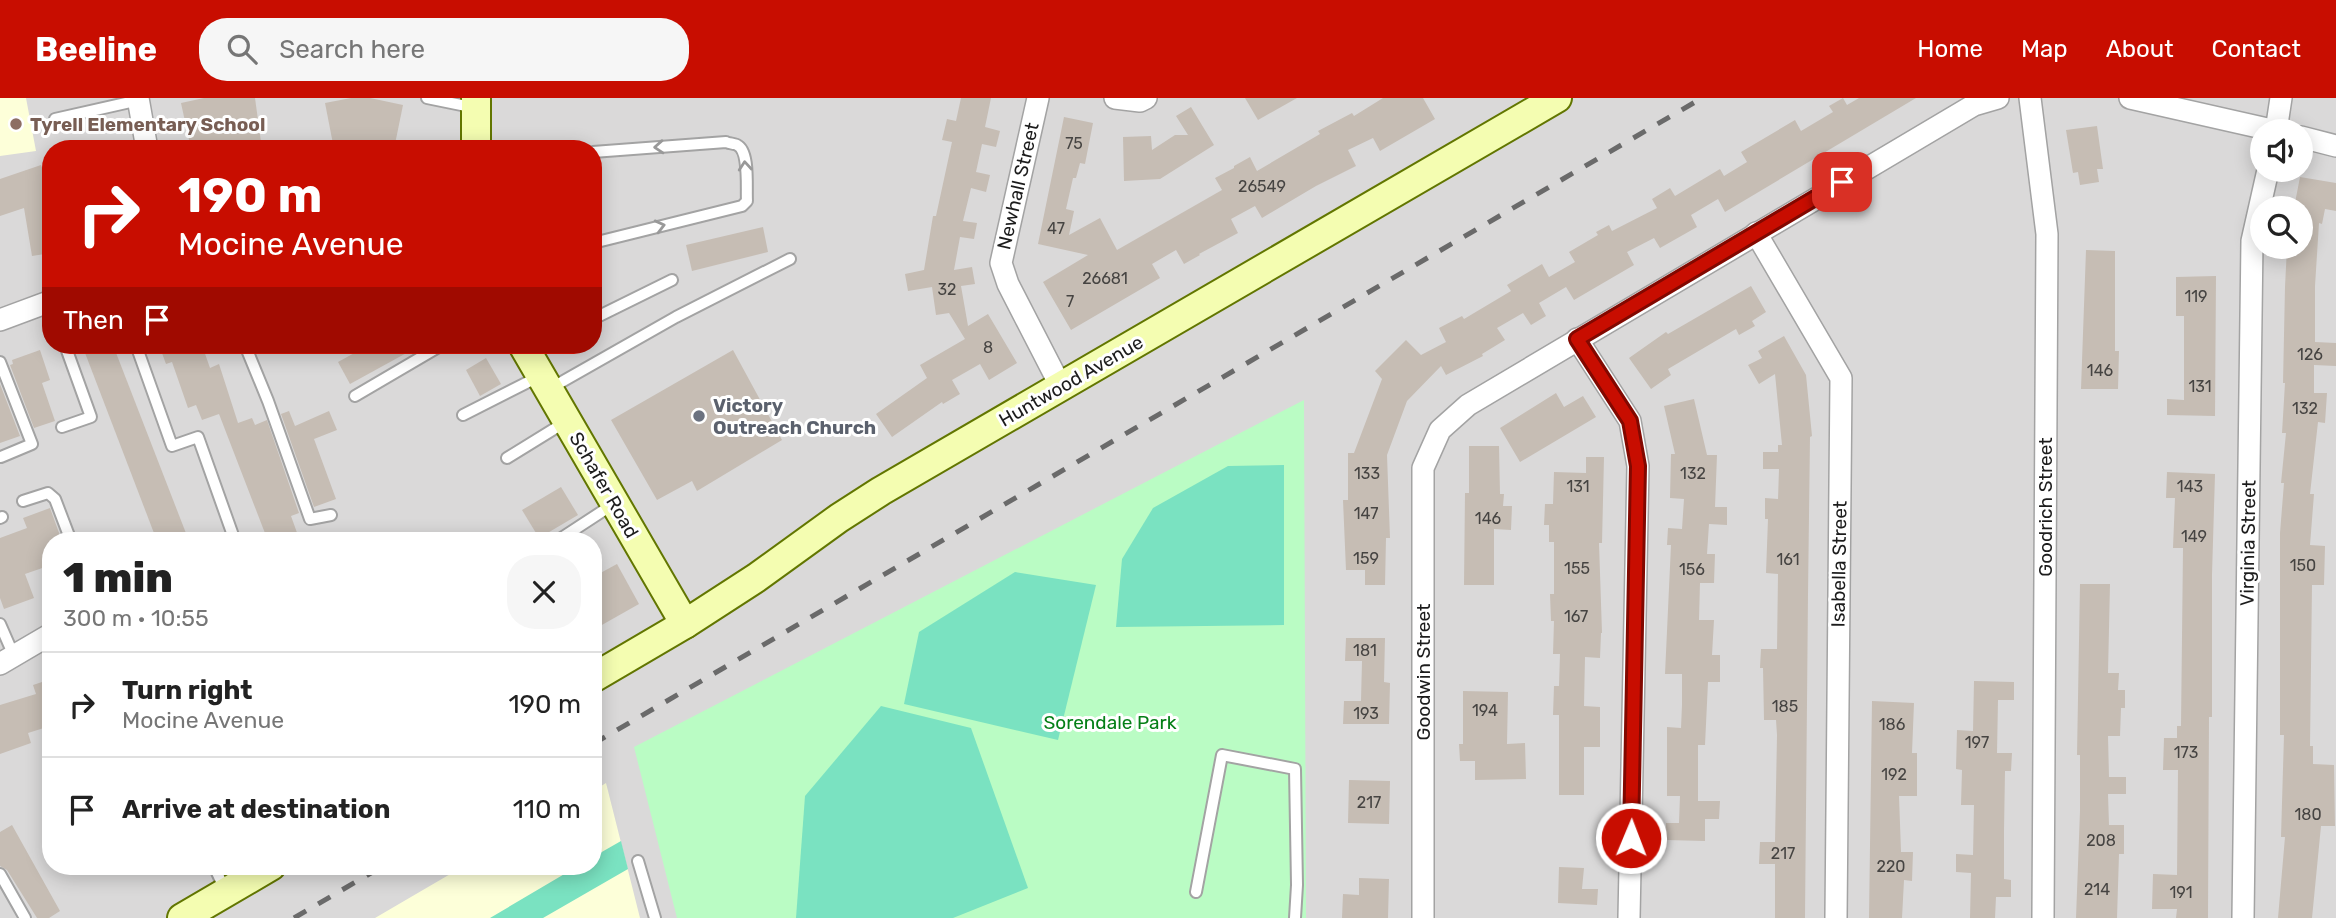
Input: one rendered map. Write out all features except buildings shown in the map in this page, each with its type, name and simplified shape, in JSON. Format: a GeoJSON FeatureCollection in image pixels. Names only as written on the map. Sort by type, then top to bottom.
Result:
{"type":"FeatureCollection","features":[{"type":"Feature","properties":{"kind":"street","name":"Newhall Street"},"geometry":{"type":"LineString","coordinates":[[1038,98],[1001,263],[1008,284],[1061,387]]}},
{"type":"Feature","properties":{"kind":"street"},"geometry":{"type":"LineString","coordinates":[[1115,98],[1140,102],[1146,98]]}},
{"type":"Feature","properties":{"kind":"street","name":"Huntwood Avenue"},"geometry":{"type":"LineString","coordinates":[[602,673],[756,578],[839,518],[1557,98]]}},
{"type":"Feature","properties":{"kind":"street"},"geometry":{"type":"LineString","coordinates":[[1629,918],[1638,466],[1630,421],[1577,339],[1974,105],[1998,98]]}},
{"type":"Feature","properties":{"kind":"street","name":"Goodrich Street"},"geometry":{"type":"LineString","coordinates":[[2030,98],[2047,234],[2043,918]]}},
{"type":"Feature","properties":{"kind":"street"},"geometry":{"type":"LineString","coordinates":[[2130,98],[2250,125]]}},
{"type":"Feature","properties":{"kind":"street"},"geometry":{"type":"LineString","coordinates":[[2278,119],[2281,98]]}},
{"type":"Feature","properties":{"kind":"street"},"geometry":{"type":"LineString","coordinates":[[139,99],[146,140]]}},
{"type":"Feature","properties":{"kind":"street"},"geometry":{"type":"LineString","coordinates":[[476,103],[476,140]]}},
{"type":"Feature","properties":{"kind":"street"},"geometry":{"type":"LineString","coordinates":[[2313,140],[2336,146]]}},
{"type":"Feature","properties":{"kind":"street","name":"Virginia Street"},"geometry":{"type":"LineString","coordinates":[[2243,918],[2252,242],[2265,182]]}},
{"type":"Feature","properties":{"kind":"street","name":"Isabella Street"},"geometry":{"type":"LineString","coordinates":[[1756,233],[1842,378],[1836,918]]}},
{"type":"Feature","properties":{"kind":"street"},"geometry":{"type":"LineString","coordinates":[[0,320],[42,306]]}},
{"type":"Feature","properties":{"kind":"street","name":"Goodwin Street"},"geometry":{"type":"LineString","coordinates":[[1423,918],[1423,468],[1440,430],[1468,405],[1577,339]]}},
{"type":"Feature","properties":{"kind":"street","name":"Schafer Road"},"geometry":{"type":"LineString","coordinates":[[535,363],[685,624]]}},
{"type":"Feature","properties":{"kind":"street"},"geometry":{"type":"LineString","coordinates":[[7,660],[42,639]]}},
{"type":"Feature","properties":{"kind":"street"},"geometry":{"type":"LineString","coordinates":[[182,918],[255,875]]}},
{"type":"Feature","properties":{"kind":"lane"},"geometry":{"type":"LineString","coordinates":[[427,98],[476,103]]}},
{"type":"Feature","properties":{"kind":"lane"},"geometry":{"type":"LineString","coordinates":[[55,119],[139,99]]}},
{"type":"Feature","properties":{"kind":"lane"},"geometry":{"type":"LineString","coordinates":[[602,151],[726,142],[737,144],[745,158],[747,201],[743,206],[602,241]]}},
{"type":"Feature","properties":{"kind":"lane"},"geometry":{"type":"LineString","coordinates":[[602,341],[676,317],[790,259]]}},
{"type":"Feature","properties":{"kind":"lane"},"geometry":{"type":"LineString","coordinates":[[602,314],[672,279]]}},
{"type":"Feature","properties":{"kind":"lane"},"geometry":{"type":"LineString","coordinates":[[62,427],[91,416],[68,354]]}},
{"type":"Feature","properties":{"kind":"lane"},"geometry":{"type":"LineString","coordinates":[[139,354],[172,446],[198,437],[231,532]]}},
{"type":"Feature","properties":{"kind":"lane"},"geometry":{"type":"LineString","coordinates":[[249,354],[310,519],[331,515]]}},
{"type":"Feature","properties":{"kind":"lane"},"geometry":{"type":"LineString","coordinates":[[355,396],[427,354]]}},
{"type":"Feature","properties":{"kind":"lane"},"geometry":{"type":"LineString","coordinates":[[463,415],[535,363],[563,354]]}},
{"type":"Feature","properties":{"kind":"lane"},"geometry":{"type":"LineString","coordinates":[[0,362],[32,444],[1,457]]}},
{"type":"Feature","properties":{"kind":"lane"},"geometry":{"type":"LineString","coordinates":[[507,458],[566,421]]}},
{"type":"Feature","properties":{"kind":"lane"},"geometry":{"type":"LineString","coordinates":[[23,501],[48,492],[55,499],[68,532]]}},
{"type":"Feature","properties":{"kind":"lane"},"geometry":{"type":"LineString","coordinates":[[572,532],[615,503]]}},
{"type":"Feature","properties":{"kind":"lane"},"geometry":{"type":"LineString","coordinates":[[0,624],[7,660]]}},
{"type":"Feature","properties":{"kind":"lane"},"geometry":{"type":"LineString","coordinates":[[1196,892],[1222,755],[1295,769],[1295,918]]}},
{"type":"Feature","properties":{"kind":"lane"},"geometry":{"type":"LineString","coordinates":[[638,861],[655,918]]}},
{"type":"Feature","properties":{"kind":"lane"},"geometry":{"type":"LineString","coordinates":[[0,874],[25,918]]}},
{"type":"Feature","properties":{"kind":"lane"},"geometry":{"type":"LineString","coordinates":[[218,875],[226,892]]}},
{"type":"Feature","properties":{"kind":"shaded area"},"geometry":{"type":"Polygon","coordinates":[[[0,98],[2336,98],[2336,918],[0,918],[0,98]]]}},
{"type":"Feature","properties":{"kind":"shaded area","name":"Tyrell Elementary School"},"geometry":{"type":"Polygon","coordinates":[[[0,98],[26,98],[36,151],[0,156],[0,98]]]}},
{"type":"Feature","properties":{"kind":"shaded area"},"geometry":{"type":"Polygon","coordinates":[[[606,783],[640,918],[375,918],[449,875],[602,875],[602,785],[606,783]]]}},
{"type":"Feature","properties":{"kind":"green space","name":"Sorendale Park"},"geometry":{"type":"Polygon","coordinates":[[[1304,400],[1306,918],[677,918],[634,747],[1304,400]]]}},
{"type":"Feature","properties":{"kind":"green space"},"geometry":{"type":"Polygon","coordinates":[[[1284,465],[1284,625],[1116,627],[1122,559],[1153,508],[1228,466],[1284,465]]]}},
{"type":"Feature","properties":{"kind":"green space"},"geometry":{"type":"Polygon","coordinates":[[[1015,572],[1096,585],[1058,740],[904,704],[919,632],[1015,572]]]}},
{"type":"Feature","properties":{"kind":"green space"},"geometry":{"type":"Polygon","coordinates":[[[881,706],[971,728],[1028,888],[953,918],[796,918],[805,796],[881,706]]]}},
{"type":"Feature","properties":{"kind":"green space"},"geometry":{"type":"Polygon","coordinates":[[[621,841],[628,869],[543,918],[490,918],[563,875],[602,875],[602,852],[621,841]]]}},
{"type":"Feature","properties":{"kind":"railway"},"geometry":{"type":"LineString","coordinates":[[602,739],[1702,98]]}},
{"type":"Feature","properties":{"kind":"railway"},"geometry":{"type":"LineString","coordinates":[[294,918],[368,875]]}},
{"type":"Feature","properties":{"kind":"place","name":"Tyrell Elementary School"},"geometry":{"type":"Point","coordinates":[16,124]}},
{"type":"Feature","properties":{"kind":"place","name":"Victory Outreach Church"},"geometry":{"type":"Point","coordinates":[699,416]}},
{"type":"Feature","properties":{"kind":"route"},"geometry":{"type":"LineString","coordinates":[[1631,838],[1638,466],[1630,421],[1577,339],[1842,182]]}}]}
